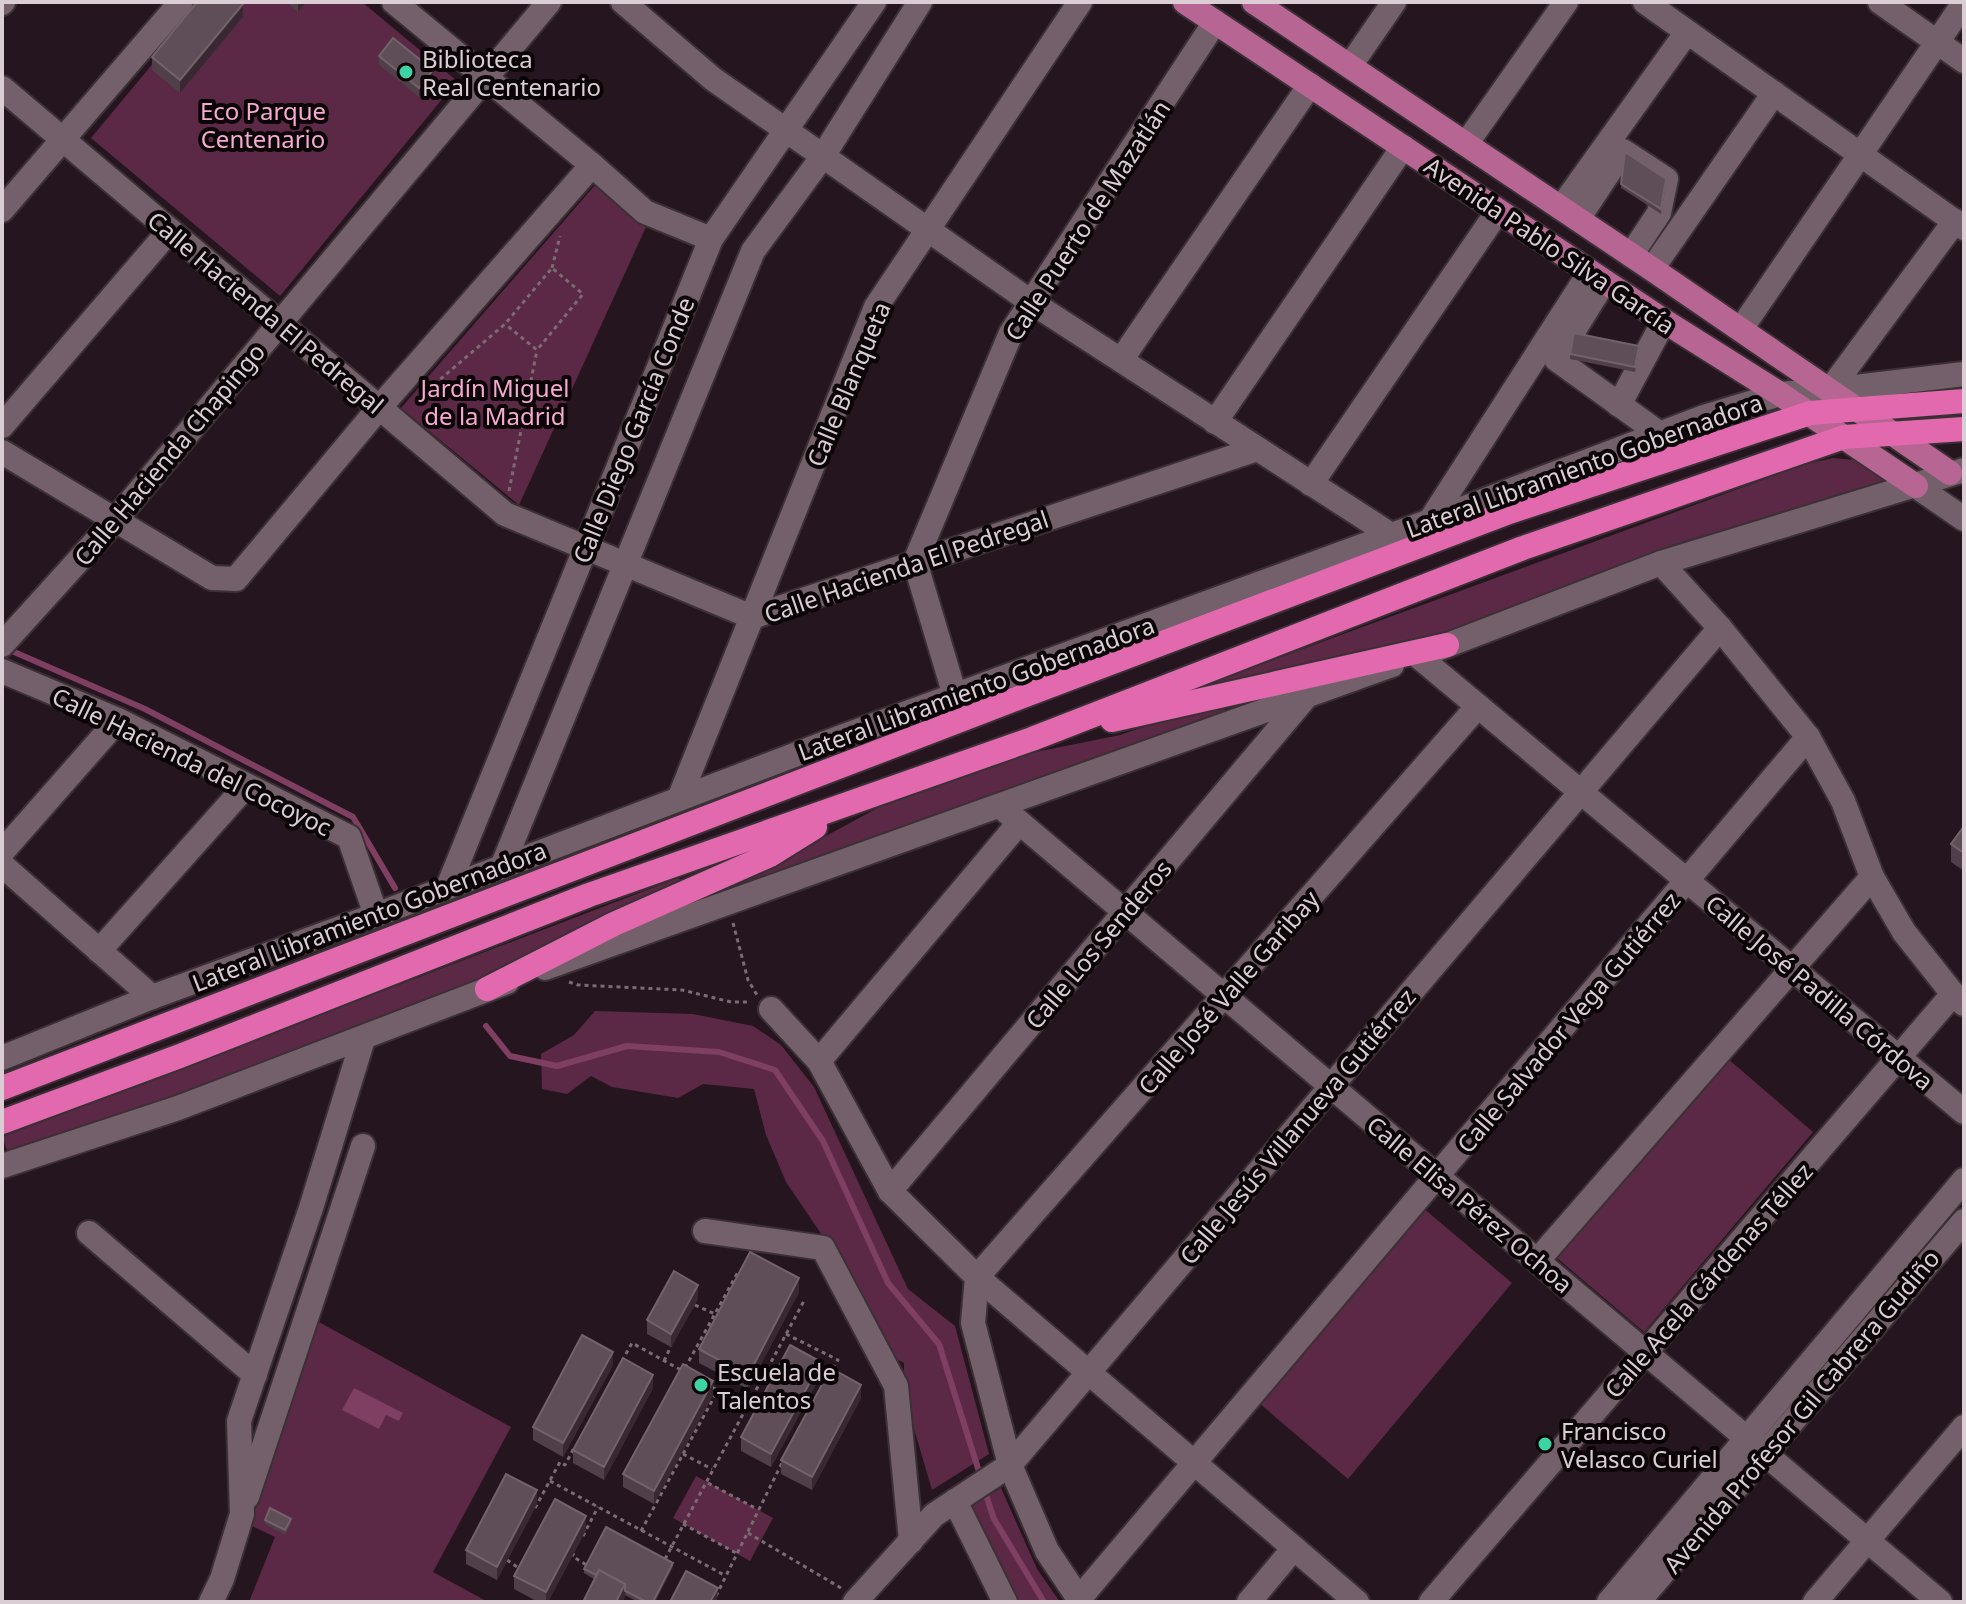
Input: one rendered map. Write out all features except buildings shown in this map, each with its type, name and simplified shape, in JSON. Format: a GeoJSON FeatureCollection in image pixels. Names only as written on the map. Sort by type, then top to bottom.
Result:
{"type":"FeatureCollection","features":[{"type":"Feature","properties":{"kind":"highway"},"geometry":{"type":"LineString","coordinates":[[2,1088],[1509,512],[1810,413],[1964,401]]}},
{"type":"Feature","properties":{"kind":"highway"},"geometry":{"type":"LineString","coordinates":[[2,1122],[180,1056],[589,895],[1032,739],[1523,548],[1844,437],[1964,429]]}},
{"type":"Feature","properties":{"kind":"highway"},"geometry":{"type":"LineString","coordinates":[[1032,739],[1447,645]]}},
{"type":"Feature","properties":{"kind":"highway"},"geometry":{"type":"LineString","coordinates":[[487,989],[614,924],[770,855],[861,798]]}},
{"type":"Feature","properties":{"kind":"main road","name":"Avenida Pablo Silva García"},"geometry":{"type":"LineString","coordinates":[[1185,2],[1916,486]]}},
{"type":"Feature","properties":{"kind":"main road","name":"Avenida Pablo Silva García"},"geometry":{"type":"LineString","coordinates":[[1254,2],[1856,409],[1959,475]]}},
{"type":"Feature","properties":{"kind":"street"},"geometry":{"type":"LineString","coordinates":[[2,210],[181,2]]}},
{"type":"Feature","properties":{"kind":"street"},"geometry":{"type":"LineString","coordinates":[[394,2],[645,212],[711,239]]}},
{"type":"Feature","properties":{"kind":"street","name":"Calle Hacienda Chapingo"},"geometry":{"type":"LineString","coordinates":[[8,639],[116,519],[549,2]]}},
{"type":"Feature","properties":{"kind":"street"},"geometry":{"type":"LineString","coordinates":[[623,2],[713,79],[1031,302],[1391,535]]}},
{"type":"Feature","properties":{"kind":"street","name":"Calle Diego García Conde"},"geometry":{"type":"LineString","coordinates":[[448,887],[711,239],[874,2]]}},
{"type":"Feature","properties":{"kind":"street","name":"Calle Diego García Conde"},"geometry":{"type":"LineString","coordinates":[[502,867],[753,251],[823,156],[920,2]]}},
{"type":"Feature","properties":{"kind":"street","name":"Calle Blanqueta"},"geometry":{"type":"LineString","coordinates":[[679,799],[876,307],[1080,2]]}},
{"type":"Feature","properties":{"kind":"street"},"geometry":{"type":"LineString","coordinates":[[1350,66],[1394,2]]}},
{"type":"Feature","properties":{"kind":"street"},"geometry":{"type":"LineString","coordinates":[[1466,144],[1566,2]]}},
{"type":"Feature","properties":{"kind":"street"},"geometry":{"type":"LineString","coordinates":[[1645,2],[1959,224],[1830,390]]}},
{"type":"Feature","properties":{"kind":"street"},"geometry":{"type":"LineString","coordinates":[[1880,2],[1964,61]]}},
{"type":"Feature","properties":{"kind":"street"},"geometry":{"type":"LineString","coordinates":[[1741,329],[1964,3]]}},
{"type":"Feature","properties":{"kind":"street","name":"Calle Puerto de Mazatlán"},"geometry":{"type":"LineString","coordinates":[[915,562],[1011,333],[1215,22]]}},
{"type":"Feature","properties":{"kind":"street"},"geometry":{"type":"LineString","coordinates":[[1570,214],[1687,32]]}},
{"type":"Feature","properties":{"kind":"street"},"geometry":{"type":"LineString","coordinates":[[1121,360],[1310,85]]}},
{"type":"Feature","properties":{"kind":"street","name":"Calle Hacienda El Pedregal"},"geometry":{"type":"LineString","coordinates":[[2,88],[505,514],[752,617],[1257,449]]}},
{"type":"Feature","properties":{"kind":"street"},"geometry":{"type":"LineString","coordinates":[[1652,269],[1774,93]]}},
{"type":"Feature","properties":{"kind":"street"},"geometry":{"type":"LineString","coordinates":[[1215,422],[1403,147]]}},
{"type":"Feature","properties":{"kind":"street"},"geometry":{"type":"LineString","coordinates":[[1570,214],[1623,151],[1666,179],[1659,213],[1631,255]]}},
{"type":"Feature","properties":{"kind":"street"},"geometry":{"type":"LineString","coordinates":[[2,452],[212,578],[236,579],[386,414],[592,165]]}},
{"type":"Feature","properties":{"kind":"street"},"geometry":{"type":"LineString","coordinates":[[1311,484],[1498,211]]}},
{"type":"Feature","properties":{"kind":"street"},"geometry":{"type":"LineString","coordinates":[[2,426],[170,230]]}},
{"type":"Feature","properties":{"kind":"street"},"geometry":{"type":"LineString","coordinates":[[1597,277],[1556,359],[1660,434]]}},
{"type":"Feature","properties":{"kind":"street"},"geometry":{"type":"LineString","coordinates":[[1430,521],[1597,277]]}},
{"type":"Feature","properties":{"kind":"street"},"geometry":{"type":"LineString","coordinates":[[1619,405],[1664,321]]}},
{"type":"Feature","properties":{"kind":"street","name":"Lateral Libramiento Gobernadora"},"geometry":{"type":"LineString","coordinates":[[2,1058],[152,997],[1660,434],[1780,394],[1964,374]]}},
{"type":"Feature","properties":{"kind":"street"},"geometry":{"type":"LineString","coordinates":[[2,1166],[178,1108],[487,989],[1306,697],[1661,563],[1959,475]]}},
{"type":"Feature","properties":{"kind":"street"},"geometry":{"type":"LineString","coordinates":[[1916,486],[1964,519]]}},
{"type":"Feature","properties":{"kind":"street"},"geometry":{"type":"LineString","coordinates":[[915,562],[963,720]]}},
{"type":"Feature","properties":{"kind":"street"},"geometry":{"type":"LineString","coordinates":[[1661,563],[1720,628],[1808,737],[1843,801],[1872,877],[1904,932],[1959,999]]}},
{"type":"Feature","properties":{"kind":"street","name":"Calle Jesús Villanueva Gutiérrez"},"geometry":{"type":"LineString","coordinates":[[857,1600],[934,1515],[995,1475],[1088,1372],[1720,628]]}},
{"type":"Feature","properties":{"kind":"street","name":"Calle José Padilla Córdova"},"geometry":{"type":"LineString","coordinates":[[1418,656],[1964,1112]]}},
{"type":"Feature","properties":{"kind":"street","name":"Calle Hacienda del Cocoyoc"},"geometry":{"type":"LineString","coordinates":[[2,671],[118,720],[349,837],[376,915]]}},
{"type":"Feature","properties":{"kind":"street","name":"Calle Los Senderos"},"geometry":{"type":"LineString","coordinates":[[890,1191],[1306,697]]}},
{"type":"Feature","properties":{"kind":"street","name":"Calle José Valle Garibay"},"geometry":{"type":"LineString","coordinates":[[977,1277],[1478,706]]}},
{"type":"Feature","properties":{"kind":"street"},"geometry":{"type":"LineString","coordinates":[[2,852],[118,720]]}},
{"type":"Feature","properties":{"kind":"street","name":"Calle Salvador Vega Gutiérrez"},"geometry":{"type":"LineString","coordinates":[[1080,1601],[1808,737]]}},
{"type":"Feature","properties":{"kind":"street"},"geometry":{"type":"LineString","coordinates":[[99,951],[246,786]]}},
{"type":"Feature","properties":{"kind":"street","name":"Calle Elisa Pérez Ochoa"},"geometry":{"type":"LineString","coordinates":[[1000,806],[1940,1602]]}},
{"type":"Feature","properties":{"kind":"street"},"geometry":{"type":"LineString","coordinates":[[819,1061],[1019,823]]}},
{"type":"Feature","properties":{"kind":"street"},"geometry":{"type":"LineString","coordinates":[[2,865],[152,997]]}},
{"type":"Feature","properties":{"kind":"street"},"geometry":{"type":"LineString","coordinates":[[1537,1261],[1872,877]]}},
{"type":"Feature","properties":{"kind":"street","name":"Calle Acela Cárdenas Téllez"},"geometry":{"type":"LineString","coordinates":[[1431,1602],[1899,1058],[1959,999]]}},
{"type":"Feature","properties":{"kind":"street"},"geometry":{"type":"LineString","coordinates":[[771,1009],[819,1061],[890,1191],[977,1277],[1357,1602]]}},
{"type":"Feature","properties":{"kind":"street"},"geometry":{"type":"LineString","coordinates":[[242,1514],[239,1421],[311,1208],[363,1039]]}},
{"type":"Feature","properties":{"kind":"street"},"geometry":{"type":"LineString","coordinates":[[211,1602],[222,1579],[363,1146]]}},
{"type":"Feature","properties":{"kind":"street","name":"Avenida Profesor Gil Cabrera Gudiño"},"geometry":{"type":"LineString","coordinates":[[1638,1602],[1964,1180]]}},
{"type":"Feature","properties":{"kind":"street"},"geometry":{"type":"LineString","coordinates":[[311,1208],[336,1223]]}},
{"type":"Feature","properties":{"kind":"street","name":"Avenida Profesor Gil Cabrera Gudiño"},"geometry":{"type":"LineString","coordinates":[[1609,1602],[1964,1221]]}},
{"type":"Feature","properties":{"kind":"street"},"geometry":{"type":"LineString","coordinates":[[705,1231],[823,1248],[896,1386],[911,1541]]}},
{"type":"Feature","properties":{"kind":"street"},"geometry":{"type":"LineString","coordinates":[[89,1233],[255,1375]]}},
{"type":"Feature","properties":{"kind":"street"},"geometry":{"type":"LineString","coordinates":[[977,1277],[973,1323],[995,1475],[1080,1601]]}},
{"type":"Feature","properties":{"kind":"street"},"geometry":{"type":"LineString","coordinates":[[1815,1602],[1964,1427]]}},
{"type":"Feature","properties":{"kind":"street"},"geometry":{"type":"LineString","coordinates":[[955,1501],[1005,1602]]}},
{"type":"Feature","properties":{"kind":"street"},"geometry":{"type":"LineString","coordinates":[[1249,1602],[1294,1548]]}},
{"type":"Feature","properties":{"kind":"path"},"geometry":{"type":"LineString","coordinates":[[386,414],[505,324],[552,268],[583,294],[537,350],[505,514]]}},
{"type":"Feature","properties":{"kind":"path"},"geometry":{"type":"LineString","coordinates":[[505,324],[537,350]]}},
{"type":"Feature","properties":{"kind":"path"},"geometry":{"type":"LineString","coordinates":[[566,981],[578,985],[682,990],[731,1002],[761,1001],[748,980],[727,902]]}},
{"type":"Feature","properties":{"kind":"path"},"geometry":{"type":"LineString","coordinates":[[617,1370],[632,1343],[683,1371],[738,1272]]}},
{"type":"Feature","properties":{"kind":"path"},"geometry":{"type":"LineString","coordinates":[[663,1562],[805,1299]]}},
{"type":"Feature","properties":{"kind":"path"},"geometry":{"type":"LineString","coordinates":[[690,1314],[696,1303],[715,1314]]}},
{"type":"Feature","properties":{"kind":"path"},"geometry":{"type":"LineString","coordinates":[[786,1334],[838,1360],[830,1374]]}},
{"type":"Feature","properties":{"kind":"path"},"geometry":{"type":"LineString","coordinates":[[664,1361],[677,1336]]}},
{"type":"Feature","properties":{"kind":"path"},"geometry":{"type":"LineString","coordinates":[[706,1384],[747,1407]]}},
{"type":"Feature","properties":{"kind":"path"},"geometry":{"type":"LineString","coordinates":[[641,1531],[718,1390]]}},
{"type":"Feature","properties":{"kind":"path"},"geometry":{"type":"LineString","coordinates":[[531,1515],[560,1462],[565,1465],[580,1438]]}},
{"type":"Feature","properties":{"kind":"path"},"geometry":{"type":"LineString","coordinates":[[683,1454],[713,1470]]}},
{"type":"Feature","properties":{"kind":"path"},"geometry":{"type":"LineString","coordinates":[[714,1599],[786,1455]]}},
{"type":"Feature","properties":{"kind":"path"},"geometry":{"type":"LineString","coordinates":[[550,1481],[726,1577]]}},
{"type":"Feature","properties":{"kind":"path"},"geometry":{"type":"LineString","coordinates":[[706,1482],[757,1509]]}},
{"type":"Feature","properties":{"kind":"path"},"geometry":{"type":"LineString","coordinates":[[588,1566],[572,1556],[598,1507]]}},
{"type":"Feature","properties":{"kind":"path"},"geometry":{"type":"LineString","coordinates":[[683,1524],[738,1554]]}},
{"type":"Feature","properties":{"kind":"path"},"geometry":{"type":"LineString","coordinates":[[627,1533],[632,1526]]}},
{"type":"Feature","properties":{"kind":"path"},"geometry":{"type":"LineString","coordinates":[[747,1532],[857,1600]]}},
{"type":"Feature","properties":{"kind":"path"},"geometry":{"type":"LineString","coordinates":[[513,1550],[507,1562],[524,1571]]}},
{"type":"Feature","properties":{"kind":"green space","name":"Eco Parque Centenario"},"geometry":{"type":"Polygon","coordinates":[[[204,2],[362,2],[457,81],[280,296],[91,138],[204,2]]]}},
{"type":"Feature","properties":{"kind":"green space","name":"Jardín Miguel de la Madrid"},"geometry":{"type":"Polygon","coordinates":[[[596,184],[646,227],[519,505],[401,408],[596,184]]]}},
{"type":"Feature","properties":{"kind":"green space"},"geometry":{"type":"Polygon","coordinates":[[[1833,458],[1854,460],[1892,479],[1656,554],[1440,636],[1216,688],[1218,680],[1806,464],[1833,458]]]}},
{"type":"Feature","properties":{"kind":"green space"},"geometry":{"type":"Polygon","coordinates":[[[1220,701],[1226,706],[1224,713],[695,904],[690,901],[791,855],[905,793],[1016,756],[1120,735],[1220,701]]]}},
{"type":"Feature","properties":{"kind":"green space"},"geometry":{"type":"Polygon","coordinates":[[[678,878],[685,882],[498,972],[174,1099],[8,1153],[2,1137],[678,878]]]}},
{"type":"Feature","properties":{"kind":"green space"},"geometry":{"type":"Polygon","coordinates":[[[595,1011],[693,1014],[753,1026],[781,1045],[814,1087],[908,1289],[955,1326],[989,1454],[932,1490],[904,1395],[904,1363],[885,1353],[843,1266],[786,1182],[766,1135],[754,1089],[703,1084],[678,1098],[612,1087],[591,1076],[567,1094],[542,1089],[541,1054],[574,1035],[595,1011]]]}},
{"type":"Feature","properties":{"kind":"green space"},"geometry":{"type":"Polygon","coordinates":[[[1727,1058],[1813,1132],[1644,1332],[1557,1258],[1727,1058]]]}},
{"type":"Feature","properties":{"kind":"green space"},"geometry":{"type":"Polygon","coordinates":[[[1422,1207],[1512,1283],[1348,1479],[1259,1403],[1422,1207]]]}},
{"type":"Feature","properties":{"kind":"green space"},"geometry":{"type":"Polygon","coordinates":[[[317,1321],[511,1427],[433,1572],[488,1602],[249,1602],[275,1537],[250,1525],[317,1321]]]}},
{"type":"Feature","properties":{"kind":"green space"},"geometry":{"type":"Polygon","coordinates":[[[696,1476],[773,1518],[750,1561],[673,1518],[696,1476]]]}},
{"type":"Feature","properties":{"kind":"green space"},"geometry":{"type":"Polygon","coordinates":[[[1001,1488],[1037,1569],[1060,1602],[1014,1602],[966,1509],[1001,1488]]]}},
{"type":"Feature","properties":{"kind":"shaded area"},"geometry":{"type":"Polygon","coordinates":[[[354,1388],[403,1413],[399,1421],[386,1415],[379,1429],[342,1410],[354,1388]]]}},
{"type":"Feature","properties":{"kind":"waterway"},"geometry":{"type":"LineString","coordinates":[[5,648],[145,709],[353,817],[395,888]]}},
{"type":"Feature","properties":{"kind":"waterway"},"geometry":{"type":"LineString","coordinates":[[486,1026],[510,1056],[557,1066],[627,1046],[719,1052],[775,1070],[823,1141],[888,1283],[939,1344],[981,1478]]}},
{"type":"Feature","properties":{"kind":"waterway"},"geometry":{"type":"LineString","coordinates":[[984,1489],[994,1519],[1044,1602]]}},
{"type":"Feature","properties":{"kind":"place","name":"Biblioteca Real Centenario"},"geometry":{"type":"Point","coordinates":[406,72]}},
{"type":"Feature","properties":{"kind":"place","name":"Escuela de Talentos"},"geometry":{"type":"Point","coordinates":[701,1385]}},
{"type":"Feature","properties":{"kind":"place","name":"Francisco Velasco Curiel"},"geometry":{"type":"Point","coordinates":[1545,1444]}}]}
